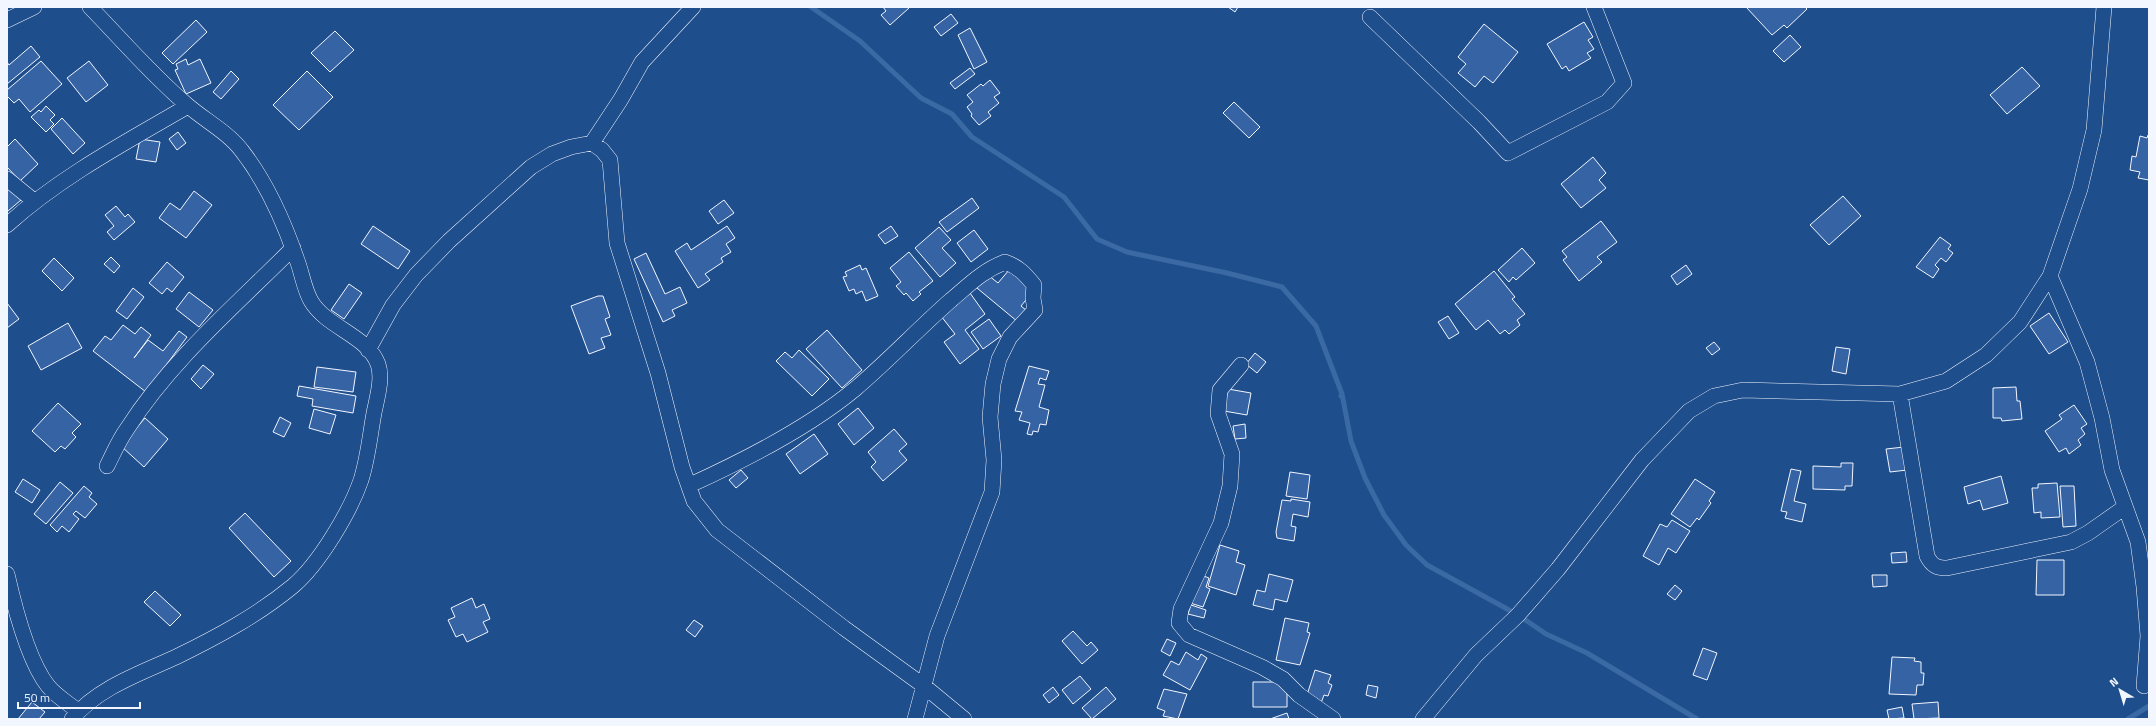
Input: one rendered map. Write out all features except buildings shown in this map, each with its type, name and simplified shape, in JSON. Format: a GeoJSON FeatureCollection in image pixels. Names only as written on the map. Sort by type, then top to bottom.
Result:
{"type":"FeatureCollection","features":[{"type":"Feature","properties":{"kind":"street"},"geometry":{"type":"LineString","coordinates":[[7,20],[34,7]]}},
{"type":"Feature","properties":{"kind":"street"},"geometry":{"type":"LineString","coordinates":[[7,574],[26,640],[40,675],[75,715],[122,682],[230,630],[268,606],[296,584],[319,557],[347,511],[361,481],[366,460],[379,379],[378,365],[368,350],[350,334],[328,322],[310,300],[293,248],[278,210],[241,149],[212,123],[188,106],[142,63],[90,7]]}},
{"type":"Feature","properties":{"kind":"street"},"geometry":{"type":"LineString","coordinates":[[592,143],[621,99],[642,62],[693,7]]}},
{"type":"Feature","properties":{"kind":"street"},"geometry":{"type":"LineString","coordinates":[[1370,17],[1479,122],[1508,153],[1607,102],[1624,83],[1594,7]]}},
{"type":"Feature","properties":{"kind":"street"},"geometry":{"type":"LineString","coordinates":[[1423,719],[1476,655],[1518,615],[1558,569],[1642,460],[1688,411],[1714,396],[1743,390],[1900,394],[1946,381],[1986,356],[2020,322],[2050,276],[2080,189],[2094,130],[2104,7]]}},
{"type":"Feature","properties":{"kind":"street"},"geometry":{"type":"LineString","coordinates":[[7,225],[34,201],[133,138],[188,106]]}},
{"type":"Feature","properties":{"kind":"street"},"geometry":{"type":"LineString","coordinates":[[368,350],[393,305],[416,275],[449,241],[531,167],[552,154],[571,147],[592,143],[602,150],[610,160],[617,243],[658,373],[682,467],[690,485],[694,501],[717,530],[844,628],[924,686],[964,719]]}},
{"type":"Feature","properties":{"kind":"street"},"geometry":{"type":"LineString","coordinates":[[7,179],[34,201]]}},
{"type":"Feature","properties":{"kind":"street"},"geometry":{"type":"LineString","coordinates":[[107,466],[126,429],[156,389],[192,348],[293,248]]}},
{"type":"Feature","properties":{"kind":"street"},"geometry":{"type":"LineString","coordinates":[[690,485],[744,461],[819,414],[854,389],[927,322],[988,269],[1005,262],[1016,266],[1034,285],[1033,298],[1035,310],[1010,337],[999,359],[993,384],[990,416],[994,460],[992,492],[937,636],[915,719]]}},
{"type":"Feature","properties":{"kind":"street"},"geometry":{"type":"LineString","coordinates":[[2050,276],[2087,362],[2102,418],[2112,470],[2138,542],[2144,587],[2148,636],[2144,686]]}},
{"type":"Feature","properties":{"kind":"street"},"geometry":{"type":"LineString","coordinates":[[1241,365],[1220,390],[1218,414],[1232,454],[1230,486],[1221,523],[1181,609],[1180,623],[1189,635],[1262,667],[1283,679],[1299,695],[1333,719]]}},
{"type":"Feature","properties":{"kind":"street"},"geometry":{"type":"LineString","coordinates":[[1900,394],[1927,556],[1930,563],[1937,568],[1947,568],[2071,542],[2088,533],[2125,507]]}},
{"type":"Feature","properties":{"kind":"waterway"},"geometry":{"type":"LineString","coordinates":[[811,7],[860,41],[921,98],[952,114],[972,137],[1064,197],[1097,239],[1127,252],[1227,273],[1282,287],[1316,326],[1342,394]]}},
{"type":"Feature","properties":{"kind":"waterway"},"geometry":{"type":"LineString","coordinates":[[1341,396],[1342,394],[1351,441],[1365,478],[1384,515],[1406,545],[1427,565],[1518,615],[1546,634],[1587,653],[1697,719]]}},
{"type":"Feature","properties":{"kind":"waterway"},"geometry":{"type":"LineString","coordinates":[[2128,719],[2149,706]]}}]}
